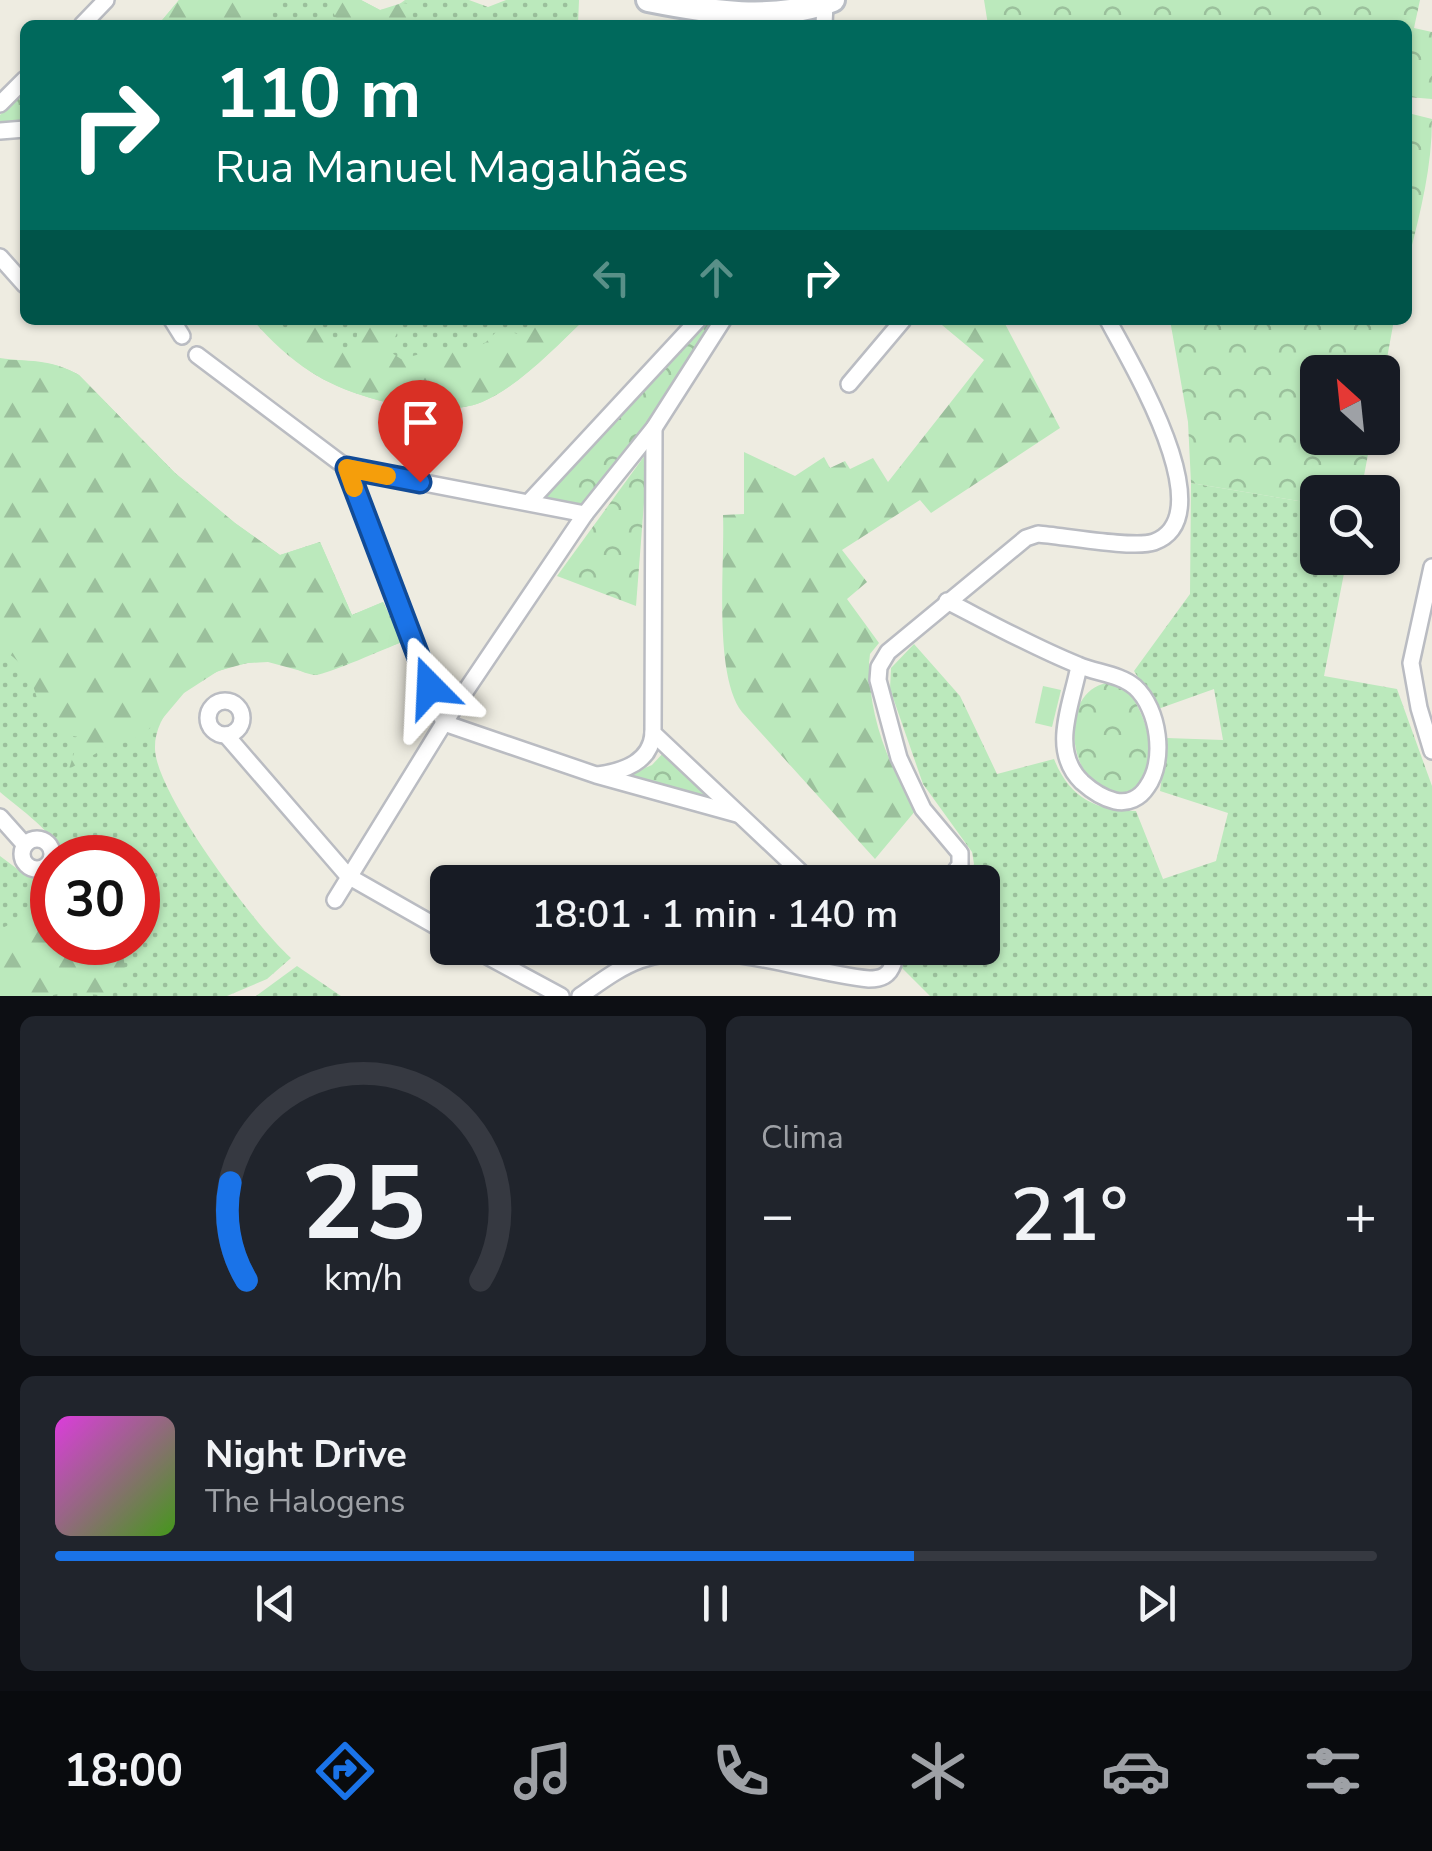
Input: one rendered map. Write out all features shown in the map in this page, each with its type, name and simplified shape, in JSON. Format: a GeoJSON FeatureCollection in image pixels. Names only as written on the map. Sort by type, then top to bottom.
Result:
{"type":"FeatureCollection","features":[{"type":"Feature","properties":{"kind":"main road"},"geometry":{"type":"LineString","coordinates":[[648,0],[736,14],[828,10]]}},
{"type":"Feature","properties":{"kind":"street"},"geometry":{"type":"LineString","coordinates":[[89,20],[106,0]]}},
{"type":"Feature","properties":{"kind":"street"},"geometry":{"type":"LineString","coordinates":[[0,104],[20,84]]}},
{"type":"Feature","properties":{"kind":"street"},"geometry":{"type":"LineString","coordinates":[[0,257],[20,279]]}},
{"type":"Feature","properties":{"kind":"street"},"geometry":{"type":"LineString","coordinates":[[175,325],[182,336]]}},
{"type":"Feature","properties":{"kind":"street"},"geometry":{"type":"LineString","coordinates":[[530,501],[693,325]]}},
{"type":"Feature","properties":{"kind":"street"},"geometry":{"type":"LineString","coordinates":[[335,900],[444,723],[584,514],[654,428],[720,325]]}},
{"type":"Feature","properties":{"kind":"street"},"geometry":{"type":"LineString","coordinates":[[849,384],[899,325]]}},
{"type":"Feature","properties":{"kind":"street"},"geometry":{"type":"LineString","coordinates":[[960,865],[960,854],[923,810],[899,758],[878,680],[879,667],[888,652],[1033,535],[1142,544],[1160,539],[1173,528],[1178,513],[1173,450],[1110,325]]}},
{"type":"Feature","properties":{"kind":"street"},"geometry":{"type":"LineString","coordinates":[[197,356],[347,468],[584,514]]}},
{"type":"Feature","properties":{"kind":"street"},"geometry":{"type":"LineString","coordinates":[[596,775],[627,767],[642,758],[650,750],[653,733],[654,428]]}},
{"type":"Feature","properties":{"kind":"street"},"geometry":{"type":"LineString","coordinates":[[347,468],[444,723]]}},
{"type":"Feature","properties":{"kind":"street"},"geometry":{"type":"LineString","coordinates":[[1430,746],[1411,663],[1432,567]]}},
{"type":"Feature","properties":{"kind":"street"},"geometry":{"type":"LineString","coordinates":[[947,602],[1079,666],[1125,680],[1138,690],[1157,735],[1157,762],[1146,789],[1134,799],[1120,802],[1101,796],[1073,770],[1063,747],[1079,666]]}},
{"type":"Feature","properties":{"kind":"street"},"geometry":{"type":"LineString","coordinates":[[444,723],[596,775],[737,814]]}},
{"type":"Feature","properties":{"kind":"street"},"geometry":{"type":"LineString","coordinates":[[653,733],[792,865]]}},
{"type":"Feature","properties":{"kind":"street"},"geometry":{"type":"LineString","coordinates":[[226,734],[348,876],[430,924]]}},
{"type":"Feature","properties":{"kind":"street"},"geometry":{"type":"LineString","coordinates":[[0,817],[26,845]]}},
{"type":"Feature","properties":{"kind":"street"},"geometry":{"type":"LineString","coordinates":[[504,965],[561,996]]}},
{"type":"Feature","properties":{"kind":"street"},"geometry":{"type":"LineString","coordinates":[[580,996],[629,965]]}},
{"type":"Feature","properties":{"kind":"street"},"geometry":{"type":"LineString","coordinates":[[792,965],[869,979],[879,978],[892,965]]}},
{"type":"Feature","properties":{"kind":"green space"},"geometry":{"type":"Polygon","coordinates":[[[179,0],[361,0],[380,10],[394,8],[405,0],[469,0],[488,7],[506,0],[579,0],[578,20],[162,20],[179,0]]]}},
{"type":"Feature","properties":{"kind":"green space"},"geometry":{"type":"Polygon","coordinates":[[[179,0],[283,0],[262,20],[162,20],[179,0]]]}},
{"type":"Feature","properties":{"kind":"green space"},"geometry":{"type":"Polygon","coordinates":[[[337,0],[361,0],[380,10],[412,4],[407,20],[338,20],[332,11],[337,0]]]}},
{"type":"Feature","properties":{"kind":"green space"},"geometry":{"type":"Polygon","coordinates":[[[984,0],[1420,0],[1414,28],[1432,32],[1432,99],[1412,97],[1412,20],[987,20],[984,0]]]}},
{"type":"Feature","properties":{"kind":"green space"},"geometry":{"type":"Polygon","coordinates":[[[20,92],[20,124],[0,126],[0,115],[20,92]]]}},
{"type":"Feature","properties":{"kind":"green space"},"geometry":{"type":"Polygon","coordinates":[[[1412,114],[1432,119],[1421,208],[1412,245],[1412,114]]]}},
{"type":"Feature","properties":{"kind":"green space"},"geometry":{"type":"Polygon","coordinates":[[[258,325],[579,325],[536,366],[496,395],[463,407],[442,409],[394,404],[328,382],[258,325]]]}},
{"type":"Feature","properties":{"kind":"green space"},"geometry":{"type":"Polygon","coordinates":[[[258,325],[286,328],[320,325],[333,348],[345,348],[356,342],[361,325],[401,325],[391,346],[392,353],[401,359],[432,351],[468,351],[485,343],[499,329],[518,334],[535,325],[579,325],[496,395],[463,407],[441,409],[394,404],[348,390],[311,372],[258,325]]]}},
{"type":"Feature","properties":{"kind":"green space"},"geometry":{"type":"Polygon","coordinates":[[[699,325],[714,325],[657,421],[585,514],[530,501],[699,325]]]}},
{"type":"Feature","properties":{"kind":"green space"},"geometry":{"type":"Polygon","coordinates":[[[942,325],[1006,325],[1060,428],[931,513],[920,500],[842,550],[867,582],[847,599],[879,643],[870,654],[869,663],[876,721],[897,776],[916,810],[875,859],[742,712],[733,695],[722,618],[723,515],[744,514],[744,452],[795,476],[824,457],[830,468],[845,461],[850,469],[873,458],[888,482],[984,360],[942,325]]]}},
{"type":"Feature","properties":{"kind":"green space"},"geometry":{"type":"Polygon","coordinates":[[[1171,325],[1393,325],[1388,355],[1300,355],[1300,455],[1368,455],[1364,475],[1300,475],[1300,501],[1191,483],[1188,422],[1171,325]]]}},
{"type":"Feature","properties":{"kind":"green space"},"geometry":{"type":"Polygon","coordinates":[[[0,358],[50,364],[79,375],[175,473],[280,555],[320,542],[352,615],[383,602],[402,642],[316,675],[270,662],[227,668],[185,691],[160,724],[155,749],[160,770],[189,827],[255,919],[291,958],[267,979],[227,996],[0,996],[0,856],[30,876],[30,965],[160,965],[160,835],[49,835],[0,792],[0,358]]]}},
{"type":"Feature","properties":{"kind":"green space"},"geometry":{"type":"Polygon","coordinates":[[[0,362],[43,362],[79,375],[175,473],[280,555],[320,542],[352,615],[383,602],[402,642],[316,675],[268,662],[218,671],[184,693],[163,718],[139,737],[114,743],[69,769],[79,737],[53,728],[46,721],[24,668],[0,647],[0,362]]]}},
{"type":"Feature","properties":{"kind":"green space"},"geometry":{"type":"Polygon","coordinates":[[[648,451],[636,606],[557,576],[648,451]]]}},
{"type":"Feature","properties":{"kind":"green space"},"geometry":{"type":"Polygon","coordinates":[[[1191,483],[1300,501],[1300,575],[1344,575],[1324,676],[1397,689],[1432,786],[1432,996],[930,996],[902,965],[1000,965],[1000,865],[974,865],[972,852],[923,784],[890,689],[891,668],[914,644],[960,696],[997,774],[1054,759],[1067,783],[1085,799],[1108,808],[1136,811],[1163,879],[1216,861],[1228,813],[1160,791],[1167,738],[1223,740],[1214,689],[1158,709],[1134,671],[1190,594],[1191,483]]]}},
{"type":"Feature","properties":{"kind":"green space"},"geometry":{"type":"Polygon","coordinates":[[[1112,682],[1137,705],[1150,744],[1144,780],[1135,788],[1115,793],[1097,787],[1084,771],[1076,750],[1074,728],[1079,706],[1091,690],[1112,682]]]}},
{"type":"Feature","properties":{"kind":"green space"},"geometry":{"type":"Polygon","coordinates":[[[1043,686],[1061,690],[1052,727],[1035,723],[1043,686]]]}},
{"type":"Feature","properties":{"kind":"green space"},"geometry":{"type":"Polygon","coordinates":[[[665,751],[719,806],[624,777],[652,765],[665,751]]]}},
{"type":"Feature","properties":{"kind":"green space"},"geometry":{"type":"Polygon","coordinates":[[[30,915],[30,965],[125,967],[108,996],[69,992],[0,996],[0,929],[30,915]]]}},
{"type":"Feature","properties":{"kind":"green space"},"geometry":{"type":"Polygon","coordinates":[[[297,966],[341,996],[256,996],[297,966]]]}},
{"type":"Feature","properties":{"kind":"slow traffic"},"geometry":{"type":"LineString","coordinates":[[354,488],[347,468],[387,476]]}},
{"type":"Feature","properties":{"kind":"route"},"geometry":{"type":"LineString","coordinates":[[420,482],[347,468],[430,687]]}}]}
